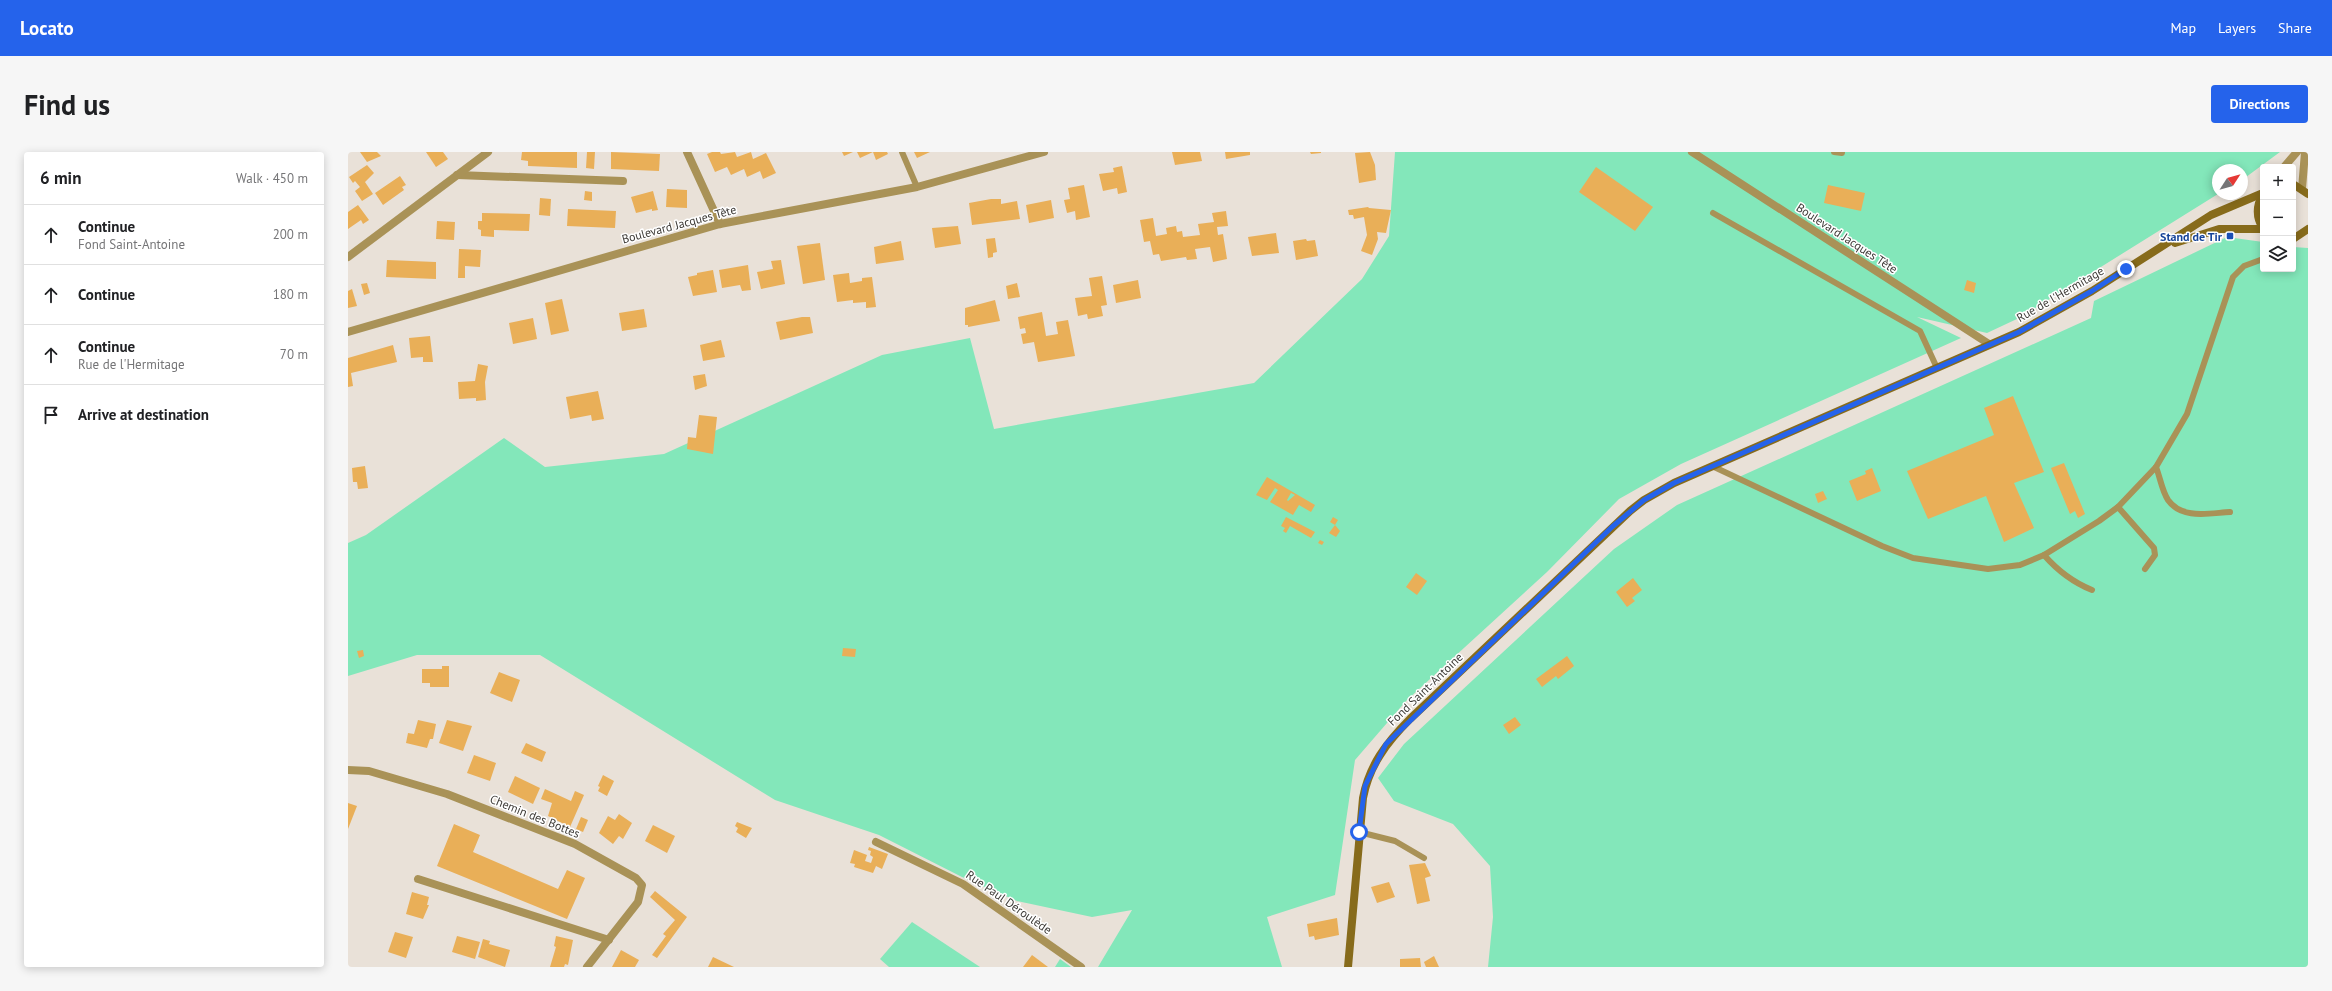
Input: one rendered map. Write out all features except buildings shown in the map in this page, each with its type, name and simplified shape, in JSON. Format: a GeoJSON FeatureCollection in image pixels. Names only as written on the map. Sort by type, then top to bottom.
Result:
{"type":"FeatureCollection","features":[{"type":"Feature","properties":{"kind":"main road"},"geometry":{"type":"LineString","coordinates":[[2296,186],[2305,191]]}},
{"type":"Feature","properties":{"kind":"main road","name":"Rue de l'Hermitage"},"geometry":{"type":"LineString","coordinates":[[1712,466],[2019,332],[2081,298],[2162,248],[2211,215],[2260,195]]}},
{"type":"Feature","properties":{"kind":"main road"},"geometry":{"type":"LineString","coordinates":[[2260,202],[2258,208],[2260,222]]}},
{"type":"Feature","properties":{"kind":"main road","name":"Rue de l'Hermitage"},"geometry":{"type":"LineString","coordinates":[[2162,248],[2198,234],[2219,229],[2260,229]]}},
{"type":"Feature","properties":{"kind":"main road"},"geometry":{"type":"LineString","coordinates":[[2296,237],[2308,229]]}},
{"type":"Feature","properties":{"kind":"main road","name":"Fond Saint-Antoine"},"geometry":{"type":"LineString","coordinates":[[1348,967],[1359,832],[1365,786],[1386,744],[1630,511],[1661,489],[1712,466]]}},
{"type":"Feature","properties":{"kind":"street"},"geometry":{"type":"LineString","coordinates":[[348,257],[488,152]]}},
{"type":"Feature","properties":{"kind":"street"},"geometry":{"type":"LineString","coordinates":[[687,152],[720,224]]}},
{"type":"Feature","properties":{"kind":"street","name":"Boulevard Jacques Tête"},"geometry":{"type":"LineString","coordinates":[[348,332],[720,224],[917,187],[1044,152]]}},
{"type":"Feature","properties":{"kind":"street","name":"Boulevard Jacques Tête"},"geometry":{"type":"LineString","coordinates":[[1694,152],[1989,344]]}},
{"type":"Feature","properties":{"kind":"street"},"geometry":{"type":"LineString","coordinates":[[2287,164],[2297,152]]}},
{"type":"Feature","properties":{"kind":"street"},"geometry":{"type":"LineString","coordinates":[[2304,152],[2305,191]]}},
{"type":"Feature","properties":{"kind":"street"},"geometry":{"type":"LineString","coordinates":[[457,175],[623,182]]}},
{"type":"Feature","properties":{"kind":"street","name":"Chemin des Bottes"},"geometry":{"type":"LineString","coordinates":[[348,770],[369,771],[447,794],[575,844],[636,878],[642,885],[638,902],[587,967]]}},
{"type":"Feature","properties":{"kind":"street","name":"Rue Paul Déroulède"},"geometry":{"type":"LineString","coordinates":[[876,842],[963,884],[1081,967]]}},
{"type":"Feature","properties":{"kind":"street"},"geometry":{"type":"LineString","coordinates":[[418,879],[609,940]]}},
{"type":"Feature","properties":{"kind":"lane"},"geometry":{"type":"LineString","coordinates":[[902,152],[917,187]]}},
{"type":"Feature","properties":{"kind":"lane"},"geometry":{"type":"LineString","coordinates":[[1834,152],[1842,153]]}},
{"type":"Feature","properties":{"kind":"lane"},"geometry":{"type":"LineString","coordinates":[[1712,212],[1920,331],[1937,368]]}},
{"type":"Feature","properties":{"kind":"lane"},"geometry":{"type":"LineString","coordinates":[[1712,466],[1882,546],[1913,558],[1988,569],[2020,565],[2044,555],[2118,507],[2156,467],[2188,414],[2232,277],[2244,266],[2260,260]]}},
{"type":"Feature","properties":{"kind":"lane"},"geometry":{"type":"LineString","coordinates":[[2156,467],[2169,500],[2183,511],[2196,515],[2230,512]]}},
{"type":"Feature","properties":{"kind":"lane"},"geometry":{"type":"LineString","coordinates":[[2118,507],[2154,548],[2155,555],[2145,569]]}},
{"type":"Feature","properties":{"kind":"lane"},"geometry":{"type":"LineString","coordinates":[[2044,555],[2056,568],[2076,584],[2092,590]]}},
{"type":"Feature","properties":{"kind":"lane"},"geometry":{"type":"LineString","coordinates":[[1359,832],[1395,841],[1424,858]]}},
{"type":"Feature","properties":{"kind":"green space"},"geometry":{"type":"Polygon","coordinates":[[[1395,152],[2280,152],[2264,164],[2260,164],[2260,167],[2248,176],[2248,164],[2212,164],[2212,198],[2019,318],[1987,333],[1917,317],[1961,338],[1681,464],[1619,499],[1547,572],[1406,701],[1355,760],[1335,895],[1267,917],[1282,967],[1098,967],[1132,910],[1092,917],[1017,901],[962,877],[879,835],[775,800],[540,655],[417,655],[348,676],[348,543],[366,535],[504,438],[545,467],[664,454],[882,355],[970,338],[994,429],[1254,383],[1362,279],[1389,236],[1395,152]]]}},
{"type":"Feature","properties":{"kind":"green space"},"geometry":{"type":"Polygon","coordinates":[[[2227,237],[2260,242],[2260,272],[2296,272],[2296,247],[2308,248],[2308,967],[1488,967],[1493,917],[1490,866],[1453,824],[1394,801],[1378,778],[1404,744],[1614,549],[1677,505],[2091,318],[2094,301],[2227,237]]]}},
{"type":"Feature","properties":{"kind":"green space"},"geometry":{"type":"Polygon","coordinates":[[[912,922],[980,967],[889,967],[880,959],[912,922]]]}},
{"type":"Feature","properties":{"kind":"green space"},"geometry":{"type":"Polygon","coordinates":[[[1060,959],[1071,967],[1055,967],[1060,959]]]}},
{"type":"Feature","properties":{"kind":"place","name":"Stand de Tir"},"geometry":{"type":"Point","coordinates":[2230,236]}},
{"type":"Feature","properties":{"kind":"route"},"geometry":{"type":"LineString","coordinates":[[1359,832],[1365,786],[1380,753],[1386,744],[1410,719],[1612,527],[1644,500],[1674,483],[2019,332],[2092,291],[2126,269]]}}]}
